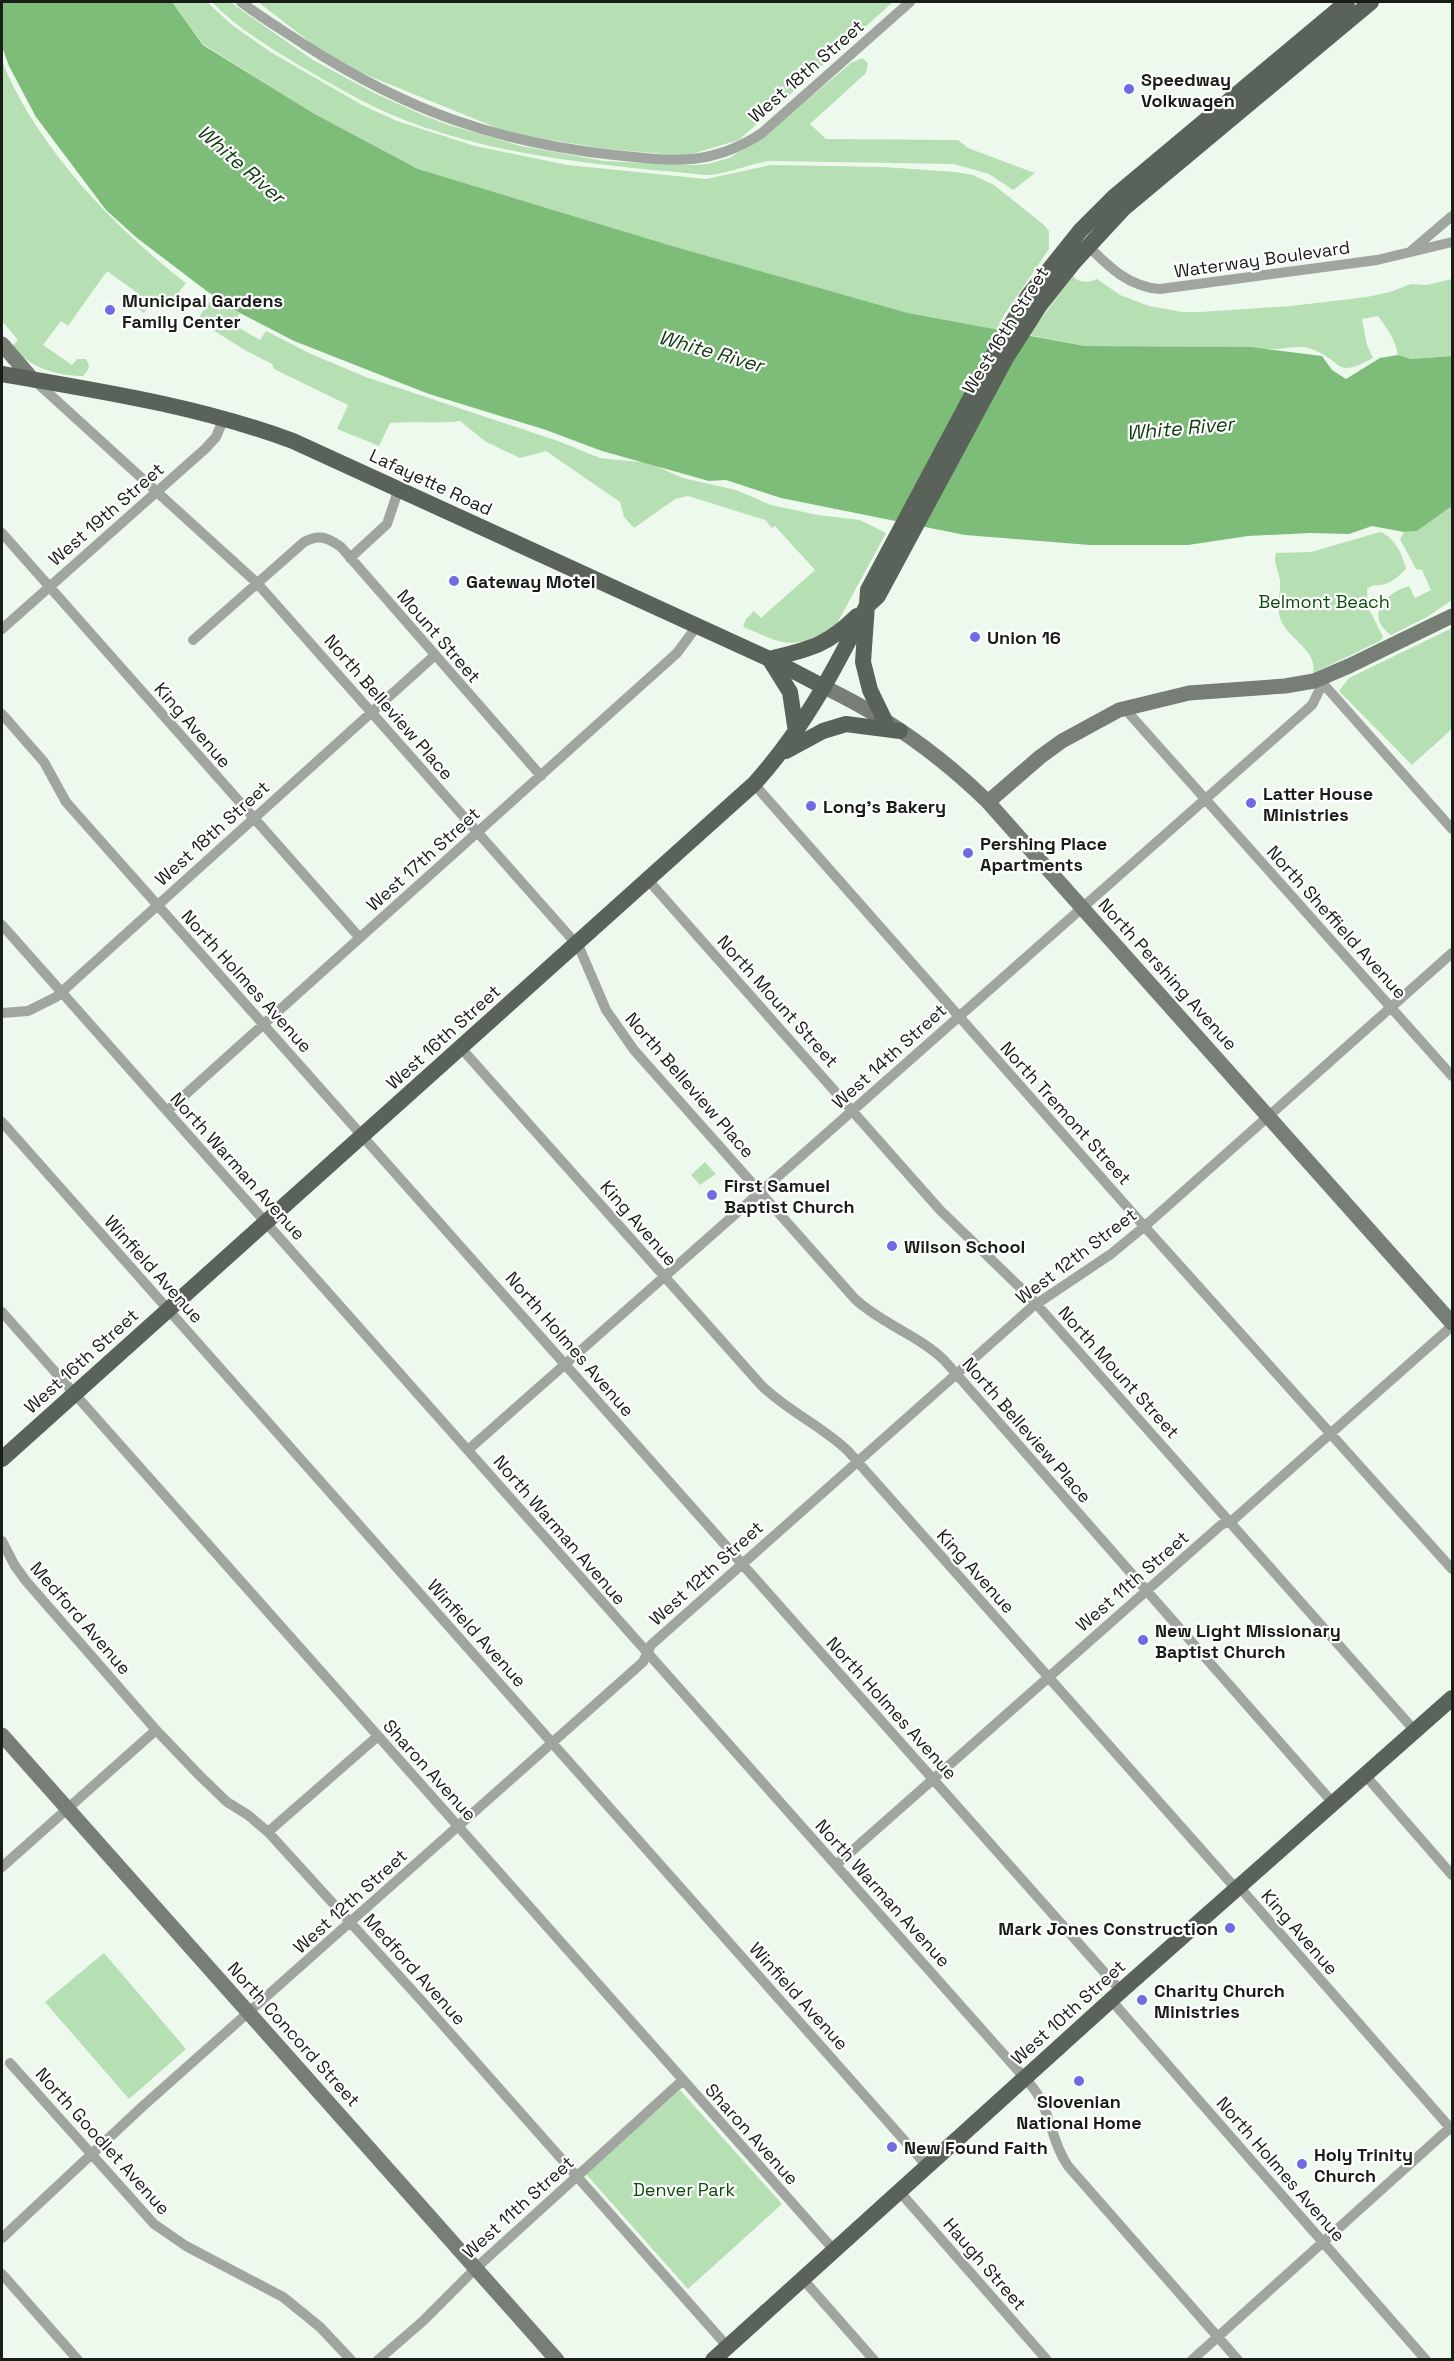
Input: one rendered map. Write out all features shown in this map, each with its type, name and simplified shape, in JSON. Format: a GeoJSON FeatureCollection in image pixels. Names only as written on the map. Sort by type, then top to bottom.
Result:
{"type":"FeatureCollection","features":[{"type":"Feature","properties":{"kind":"main road","name":"West 16th Street"},"geometry":{"type":"LineString","coordinates":[[2,1459],[754,784],[796,732],[824,687],[866,607],[867,590],[881,575],[995,352],[1034,301],[1068,245],[1114,197],[1347,2]]}},
{"type":"Feature","properties":{"kind":"main road","name":"West 16th Street"},"geometry":{"type":"LineString","coordinates":[[1034,301],[1124,208],[1371,2]]}},
{"type":"Feature","properties":{"kind":"main road"},"geometry":{"type":"LineString","coordinates":[[2,344],[33,380]]}},
{"type":"Feature","properties":{"kind":"main road","name":"Lafayette Road"},"geometry":{"type":"LineString","coordinates":[[2,374],[157,402],[224,418],[293,441],[769,659],[824,687]]}},
{"type":"Feature","properties":{"kind":"main road"},"geometry":{"type":"LineString","coordinates":[[796,732],[790,692],[769,659],[822,644],[840,633],[866,607]]}},
{"type":"Feature","properties":{"kind":"main road"},"geometry":{"type":"LineString","coordinates":[[866,607],[863,662],[870,690],[885,721]]}},
{"type":"Feature","properties":{"kind":"main road"},"geometry":{"type":"LineString","coordinates":[[988,802],[1062,741],[1125,709],[1189,693],[1284,686],[1319,679],[1452,616]]}},
{"type":"Feature","properties":{"kind":"main road","name":"North Pershing Avenue"},"geometry":{"type":"LineString","coordinates":[[824,687],[867,709],[900,731],[944,763],[988,802],[1452,1324]]}},
{"type":"Feature","properties":{"kind":"main road"},"geometry":{"type":"LineString","coordinates":[[780,754],[823,731],[846,724],[900,731]]}},
{"type":"Feature","properties":{"kind":"main road","name":"West 10th Street"},"geometry":{"type":"LineString","coordinates":[[720,2355],[802,2278],[1116,1995],[1452,1698]]}},
{"type":"Feature","properties":{"kind":"main road","name":"North Concord Street"},"geometry":{"type":"LineString","coordinates":[[2,1735],[557,2360]]}},
{"type":"Feature","properties":{"kind":"street","name":"West 18th Street"},"geometry":{"type":"LineString","coordinates":[[242,2],[341,68],[412,104],[482,130],[563,149],[668,160],[691,160],[717,155],[747,143],[762,133],[910,2]]}},
{"type":"Feature","properties":{"kind":"street"},"geometry":{"type":"LineString","coordinates":[[1410,252],[1452,216]]}},
{"type":"Feature","properties":{"kind":"street","name":"Waterway Boulevard"},"geometry":{"type":"LineString","coordinates":[[1088,246],[1122,277],[1139,285],[1160,289],[1377,260],[1452,242]]}},
{"type":"Feature","properties":{"kind":"street","name":"North Belleview Place"},"geometry":{"type":"LineString","coordinates":[[33,380],[257,583],[576,944],[583,954],[606,1010],[623,1036],[862,1305],[887,1324],[931,1348],[956,1374],[1333,1803]]}},
{"type":"Feature","properties":{"kind":"street","name":"West 19th Street"},"geometry":{"type":"LineString","coordinates":[[2,629],[212,442],[224,418]]}},
{"type":"Feature","properties":{"kind":"street"},"geometry":{"type":"LineString","coordinates":[[350,558],[387,524],[399,488]]}},
{"type":"Feature","properties":{"kind":"street","name":"King Avenue"},"geometry":{"type":"LineString","coordinates":[[2,533],[360,938]]}},
{"type":"Feature","properties":{"kind":"street","name":"Mount Street"},"geometry":{"type":"LineString","coordinates":[[257,583],[304,543],[320,536],[341,547],[541,776]]}},
{"type":"Feature","properties":{"kind":"street"},"geometry":{"type":"LineString","coordinates":[[193,640],[257,583]]}},
{"type":"Feature","properties":{"kind":"street","name":"West 17th Street"},"geometry":{"type":"LineString","coordinates":[[167,1111],[677,653],[697,626]]}},
{"type":"Feature","properties":{"kind":"street","name":"West 18th Street"},"geometry":{"type":"LineString","coordinates":[[2,1013],[16,1013],[36,1008],[52,999],[434,656]]}},
{"type":"Feature","properties":{"kind":"street"},"geometry":{"type":"LineString","coordinates":[[1319,679],[1452,829]]}},
{"type":"Feature","properties":{"kind":"street","name":"West 14th Street"},"geometry":{"type":"LineString","coordinates":[[468,1450],[1312,705],[1320,688],[1319,679]]}},
{"type":"Feature","properties":{"kind":"street","name":"North Sheffield Avenue"},"geometry":{"type":"LineString","coordinates":[[1125,709],[1452,1076]]}},
{"type":"Feature","properties":{"kind":"street","name":"North Holmes Avenue"},"geometry":{"type":"LineString","coordinates":[[2,714],[44,762],[66,802],[933,1779],[1323,2242],[1426,2360]]}},
{"type":"Feature","properties":{"kind":"street","name":"North Tremont Street"},"geometry":{"type":"LineString","coordinates":[[754,784],[1452,1569]]}},
{"type":"Feature","properties":{"kind":"street","name":"North Mount Street"},"geometry":{"type":"LineString","coordinates":[[648,880],[953,1224],[1009,1275],[1036,1304],[1415,1731]]}},
{"type":"Feature","properties":{"kind":"street","name":"North Warman Avenue"},"geometry":{"type":"LineString","coordinates":[[2,925],[1025,2078],[1045,2107],[1058,2148],[1068,2166],[1238,2360]]}},
{"type":"Feature","properties":{"kind":"street","name":"West 12th Street"},"geometry":{"type":"LineString","coordinates":[[2,2238],[143,2106],[351,1924],[643,1662],[653,1643],[741,1564],[1036,1304],[1111,1254],[1145,1226],[1452,953]]}},
{"type":"Feature","properties":{"kind":"street","name":"King Avenue"},"geometry":{"type":"LineString","coordinates":[[461,1048],[764,1388],[787,1407],[828,1433],[858,1462],[1230,1882],[1238,1887],[1452,2128]]}},
{"type":"Feature","properties":{"kind":"street","name":"Winfield Avenue"},"geometry":{"type":"LineString","coordinates":[[2,1122],[927,2166]]}},
{"type":"Feature","properties":{"kind":"street","name":"Sharon Avenue"},"geometry":{"type":"LineString","coordinates":[[2,1312],[834,2250]]}},
{"type":"Feature","properties":{"kind":"street","name":"West 11th Street"},"geometry":{"type":"LineString","coordinates":[[836,1864],[1221,1525],[1234,1519],[1452,1324]]}},
{"type":"Feature","properties":{"kind":"street","name":"Medford Avenue"},"geometry":{"type":"LineString","coordinates":[[2,1541],[26,1581],[156,1730],[227,1803],[248,1815],[268,1832],[577,2176],[720,2355]]}},
{"type":"Feature","properties":{"kind":"street"},"geometry":{"type":"LineString","coordinates":[[2,1867],[66,1807],[156,1730]]}},
{"type":"Feature","properties":{"kind":"street"},"geometry":{"type":"LineString","coordinates":[[268,1832],[378,1736]]}},
{"type":"Feature","properties":{"kind":"street"},"geometry":{"type":"LineString","coordinates":[[1365,1775],[1452,1875]]}},
{"type":"Feature","properties":{"kind":"street","name":"North Goodlet Avenue"},"geometry":{"type":"LineString","coordinates":[[10,2063],[144,2215],[160,2229],[186,2246],[283,2297],[320,2327],[351,2360]]}},
{"type":"Feature","properties":{"kind":"street","name":"West 11th Street"},"geometry":{"type":"LineString","coordinates":[[378,2360],[423,2322],[476,2268],[682,2080]]}},
{"type":"Feature","properties":{"kind":"street"},"geometry":{"type":"LineString","coordinates":[[1192,2360],[1452,2128]]}},
{"type":"Feature","properties":{"kind":"street","name":"Haugh Street"},"geometry":{"type":"LineString","coordinates":[[899,2191],[1047,2360]]}},
{"type":"Feature","properties":{"kind":"street"},"geometry":{"type":"LineString","coordinates":[[2,2274],[78,2360]]}},
{"type":"Feature","properties":{"kind":"street"},"geometry":{"type":"LineString","coordinates":[[802,2278],[874,2360]]}},
{"type":"Feature","properties":{"kind":"green space"},"geometry":{"type":"Polygon","coordinates":[[[172,2],[207,2],[232,25],[269,51],[362,105],[397,121],[475,146],[568,165],[706,179],[771,165],[884,167],[973,175],[994,185],[1044,225],[1049,231],[1049,249],[1004,315],[997,330],[908,313],[669,245],[418,169],[313,113],[203,44],[172,2]]]}},
{"type":"Feature","properties":{"kind":"green space"},"geometry":{"type":"Polygon","coordinates":[[[212,2],[230,2],[313,60],[374,93],[449,125],[521,146],[604,161],[708,164],[729,158],[762,138],[851,63],[862,58],[868,63],[866,73],[810,124],[826,139],[958,140],[968,148],[1035,173],[1013,190],[989,174],[954,164],[771,161],[705,175],[588,163],[510,150],[434,131],[372,106],[323,80],[265,44],[243,29],[212,2]]]}},
{"type":"Feature","properties":{"kind":"green space"},"geometry":{"type":"Polygon","coordinates":[[[258,2],[893,2],[739,140],[685,156],[608,149],[512,134],[337,63],[258,2]]]}},
{"type":"Feature","properties":{"kind":"green space"},"geometry":{"type":"Polygon","coordinates":[[[2,61],[35,124],[80,183],[132,237],[186,283],[167,307],[154,298],[144,313],[134,306],[136,303],[134,301],[139,294],[107,271],[68,326],[61,321],[43,345],[72,365],[77,359],[86,359],[89,365],[83,376],[53,372],[26,360],[12,346],[18,340],[2,321],[2,61]]]}},
{"type":"Feature","properties":{"kind":"green space"},"geometry":{"type":"Polygon","coordinates":[[[1073,276],[1084,282],[1097,279],[1120,295],[1149,306],[1183,312],[1291,306],[1367,297],[1411,284],[1426,285],[1452,279],[1452,356],[1411,359],[1398,355],[1393,339],[1378,316],[1362,319],[1367,345],[1373,358],[1345,368],[1321,353],[1301,347],[1263,349],[1085,346],[1029,335],[1073,276]]]}},
{"type":"Feature","properties":{"kind":"green space"},"geometry":{"type":"Polygon","coordinates":[[[214,295],[240,313],[233,324],[260,340],[266,331],[311,354],[366,377],[558,441],[600,458],[649,463],[683,478],[736,490],[771,505],[818,515],[860,520],[886,533],[835,627],[822,635],[803,641],[794,643],[778,641],[743,627],[746,619],[754,611],[761,618],[815,570],[775,526],[772,528],[765,520],[688,496],[675,499],[634,528],[624,517],[620,502],[546,451],[520,458],[486,442],[460,421],[390,423],[379,446],[337,429],[348,405],[274,369],[272,364],[197,320],[214,295]]]}},
{"type":"Feature","properties":{"kind":"green space"},"geometry":{"type":"Polygon","coordinates":[[[1452,506],[1452,600],[1427,617],[1391,635],[1383,628],[1379,620],[1381,606],[1386,600],[1400,589],[1409,586],[1415,598],[1431,590],[1422,570],[1416,569],[1400,539],[1404,532],[1417,531],[1452,506]]]}},
{"type":"Feature","properties":{"kind":"green space","name":"Belmont Beach"},"geometry":{"type":"Polygon","coordinates":[[[1380,532],[1390,538],[1397,547],[1406,569],[1389,583],[1367,589],[1368,607],[1383,637],[1380,641],[1313,673],[1312,659],[1308,652],[1286,629],[1280,618],[1280,580],[1275,563],[1276,553],[1311,552],[1380,532]]]}},
{"type":"Feature","properties":{"kind":"green space"},"geometry":{"type":"Polygon","coordinates":[[[1452,628],[1452,729],[1412,765],[1339,691],[1349,678],[1452,628]]]}},
{"type":"Feature","properties":{"kind":"green space"},"geometry":{"type":"Polygon","coordinates":[[[705,1162],[716,1174],[700,1185],[691,1175],[705,1162]]]}},
{"type":"Feature","properties":{"kind":"green space"},"geometry":{"type":"Polygon","coordinates":[[[104,1953],[186,2049],[129,2099],[45,2002],[104,1953]]]}},
{"type":"Feature","properties":{"kind":"green space","name":"Denver Park"},"geometry":{"type":"Polygon","coordinates":[[[680,2090],[782,2204],[688,2289],[586,2174],[680,2090]]]}},
{"type":"Feature","properties":{"kind":"water","name":"White River"},"geometry":{"type":"Polygon","coordinates":[[[2,2],[172,2],[203,45],[313,113],[418,169],[669,245],[908,313],[1085,346],[1251,347],[1322,356],[1332,370],[1346,379],[1380,358],[1398,355],[1411,359],[1452,356],[1452,506],[1417,531],[1404,532],[1372,526],[1349,534],[1248,536],[1188,545],[1089,545],[965,535],[781,498],[726,480],[709,481],[602,451],[546,430],[429,394],[294,341],[240,313],[208,292],[137,238],[106,210],[36,117],[9,66],[2,47],[2,2]]]}},
{"type":"Feature","properties":{"kind":"place","name":"Speedway Volkwagen"},"geometry":{"type":"Point","coordinates":[1129,89]}},
{"type":"Feature","properties":{"kind":"place","name":"Municipal Gardens Family Center"},"geometry":{"type":"Point","coordinates":[110,310]}},
{"type":"Feature","properties":{"kind":"place","name":"Gateway Motel"},"geometry":{"type":"Point","coordinates":[454,581]}},
{"type":"Feature","properties":{"kind":"place","name":"Union 16"},"geometry":{"type":"Point","coordinates":[975,637]}},
{"type":"Feature","properties":{"kind":"place","name":"Latter House Ministries"},"geometry":{"type":"Point","coordinates":[1251,803]}},
{"type":"Feature","properties":{"kind":"place","name":"Long's Bakery"},"geometry":{"type":"Point","coordinates":[811,806]}},
{"type":"Feature","properties":{"kind":"place","name":"Pershing Place Apartments"},"geometry":{"type":"Point","coordinates":[968,853]}},
{"type":"Feature","properties":{"kind":"place","name":"First Samuel Baptist Church"},"geometry":{"type":"Point","coordinates":[712,1195]}},
{"type":"Feature","properties":{"kind":"place","name":"Wilson School"},"geometry":{"type":"Point","coordinates":[892,1246]}},
{"type":"Feature","properties":{"kind":"place","name":"New Light Missionary Baptist Church"},"geometry":{"type":"Point","coordinates":[1143,1640]}},
{"type":"Feature","properties":{"kind":"place","name":"Mark Jones Construction"},"geometry":{"type":"Point","coordinates":[1230,1928]}},
{"type":"Feature","properties":{"kind":"place","name":"Charity Church Ministries"},"geometry":{"type":"Point","coordinates":[1142,2000]}},
{"type":"Feature","properties":{"kind":"place","name":"Slovenian National Home"},"geometry":{"type":"Point","coordinates":[1079,2081]}},
{"type":"Feature","properties":{"kind":"place","name":"New Found Faith"},"geometry":{"type":"Point","coordinates":[892,2147]}},
{"type":"Feature","properties":{"kind":"place","name":"Holy Trinity Church"},"geometry":{"type":"Point","coordinates":[1302,2164]}}]}
